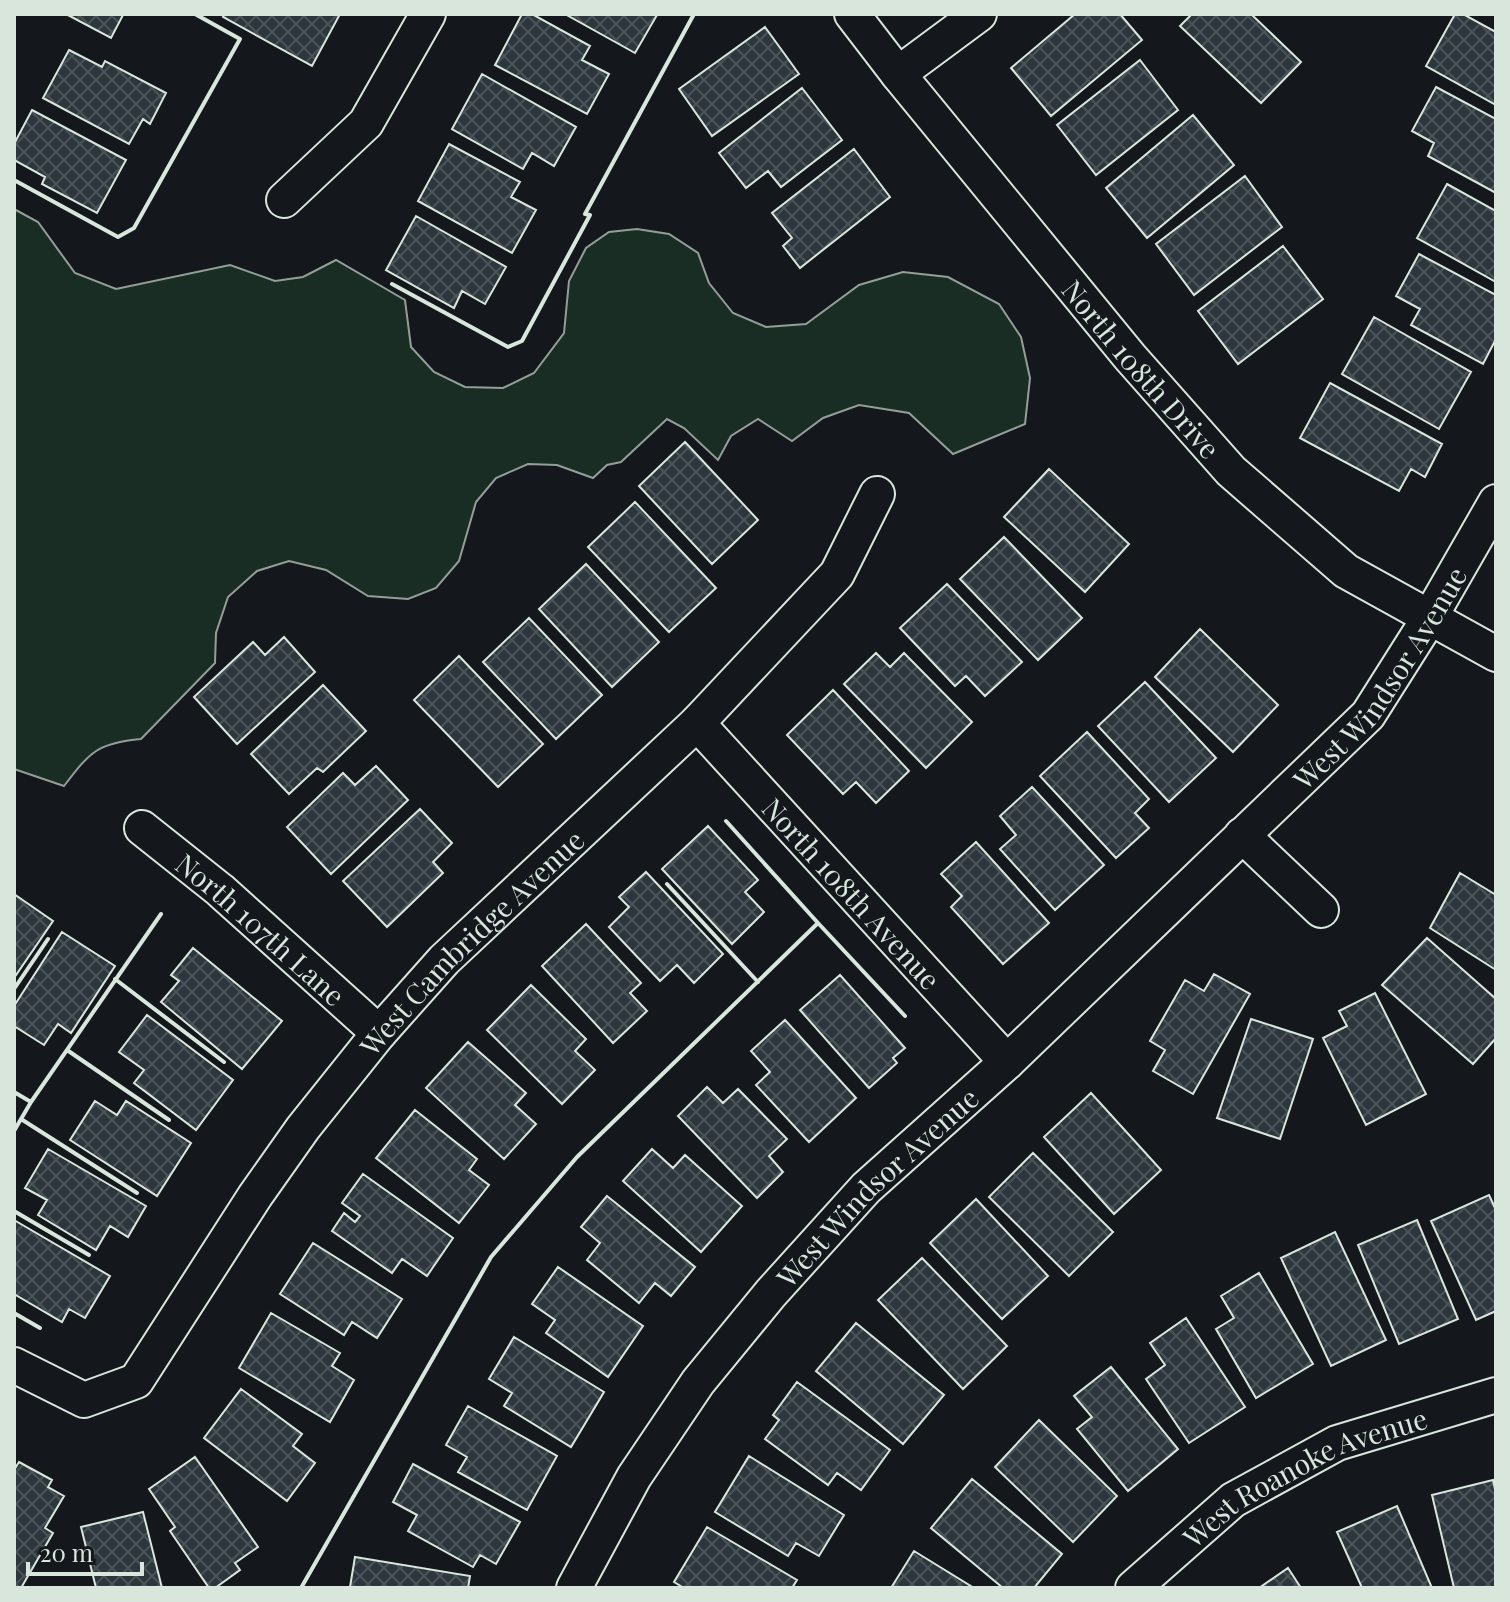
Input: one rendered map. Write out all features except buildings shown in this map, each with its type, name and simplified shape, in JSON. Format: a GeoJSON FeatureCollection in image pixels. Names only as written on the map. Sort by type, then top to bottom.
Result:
{"type":"FeatureCollection","features":[{"type":"Feature","properties":{"kind":"street"},"geometry":{"type":"LineString","coordinates":[[284,200],[366,123],[428,14]]}},
{"type":"Feature","properties":{"kind":"street","name":"North 108th Drive"},"geometry":{"type":"LineString","coordinates":[[852,14],[1130,357],[1231,471],[1346,571],[1496,654]]}},
{"type":"Feature","properties":{"kind":"street"},"geometry":{"type":"LineString","coordinates":[[898,74],[979,14]]}},
{"type":"Feature","properties":{"kind":"street","name":"West Cambridge Avenue"},"geometry":{"type":"LineString","coordinates":[[14,1365],[84,1400],[136,1381],[255,1196],[303,1128],[379,1033],[444,960],[697,723],[837,574],[877,494]]}},
{"type":"Feature","properties":{"kind":"street","name":"West Windsor Avenue"},"geometry":{"type":"LineString","coordinates":[[574,1588],[634,1477],[707,1371],[771,1293],[866,1188],[1007,1062],[1368,715],[1430,617],[1496,502]]}},
{"type":"Feature","properties":{"kind":"street","name":"North 108th Avenue"},"geometry":{"type":"LineString","coordinates":[[697,723],[1007,1062]]}},
{"type":"Feature","properties":{"kind":"street","name":"North 107th Lane"},"geometry":{"type":"LineString","coordinates":[[142,828],[220,890],[379,1033]]}},
{"type":"Feature","properties":{"kind":"street"},"geometry":{"type":"LineString","coordinates":[[1242,835],[1321,910]]}},
{"type":"Feature","properties":{"kind":"street","name":"West Roanoke Avenue"},"geometry":{"type":"LineString","coordinates":[[1133,1588],[1233,1500],[1337,1443],[1496,1395]]}},
{"type":"Feature","properties":{"kind":"green space"},"geometry":{"type":"Polygon","coordinates":[[[14,209],[38,222],[75,273],[116,289],[230,265],[275,281],[303,277],[336,260],[405,300],[411,347],[434,372],[465,387],[503,388],[534,373],[564,333],[569,281],[586,248],[609,232],[637,229],[669,234],[698,253],[709,283],[733,313],[766,327],[806,324],[859,285],[903,272],[948,277],[999,304],[1021,337],[1030,378],[1025,424],[953,454],[909,413],[859,405],[823,418],[792,441],[758,419],[731,436],[718,460],[684,428],[667,419],[621,462],[607,465],[593,478],[557,465],[528,464],[496,478],[476,502],[459,561],[436,588],[408,599],[368,596],[326,570],[289,561],[257,571],[228,597],[216,633],[215,663],[141,739],[114,743],[96,751],[64,786],[14,769],[14,209]]]}},
{"type":"Feature","properties":{"kind":"wall"},"geometry":{"type":"LineString","coordinates":[[14,180],[118,237],[134,228],[240,39],[195,14]]}},
{"type":"Feature","properties":{"kind":"wall"},"geometry":{"type":"LineString","coordinates":[[392,284],[508,347],[522,341],[590,215],[585,214],[694,14]]}},
{"type":"Feature","properties":{"kind":"wall"},"geometry":{"type":"LineString","coordinates":[[726,821],[818,923]]}},
{"type":"Feature","properties":{"kind":"wall"},"geometry":{"type":"LineString","coordinates":[[667,884],[758,982]]}},
{"type":"Feature","properties":{"kind":"wall"},"geometry":{"type":"LineString","coordinates":[[14,1092],[31,1102],[161,914]]}},
{"type":"Feature","properties":{"kind":"wall"},"geometry":{"type":"LineString","coordinates":[[301,1588],[491,1257],[577,1157],[818,923],[905,1016]]}},
{"type":"Feature","properties":{"kind":"wall"},"geometry":{"type":"LineString","coordinates":[[14,989],[48,939]]}},
{"type":"Feature","properties":{"kind":"wall"},"geometry":{"type":"LineString","coordinates":[[115,979],[224,1062]]}},
{"type":"Feature","properties":{"kind":"wall"},"geometry":{"type":"LineString","coordinates":[[67,1050],[169,1120]]}},
{"type":"Feature","properties":{"kind":"wall"},"geometry":{"type":"LineString","coordinates":[[14,1131],[31,1102]]}},
{"type":"Feature","properties":{"kind":"wall"},"geometry":{"type":"LineString","coordinates":[[21,1119],[137,1193]]}},
{"type":"Feature","properties":{"kind":"wall"},"geometry":{"type":"LineString","coordinates":[[14,1211],[89,1255]]}},
{"type":"Feature","properties":{"kind":"wall"},"geometry":{"type":"LineString","coordinates":[[14,1313],[40,1328]]}}]}
